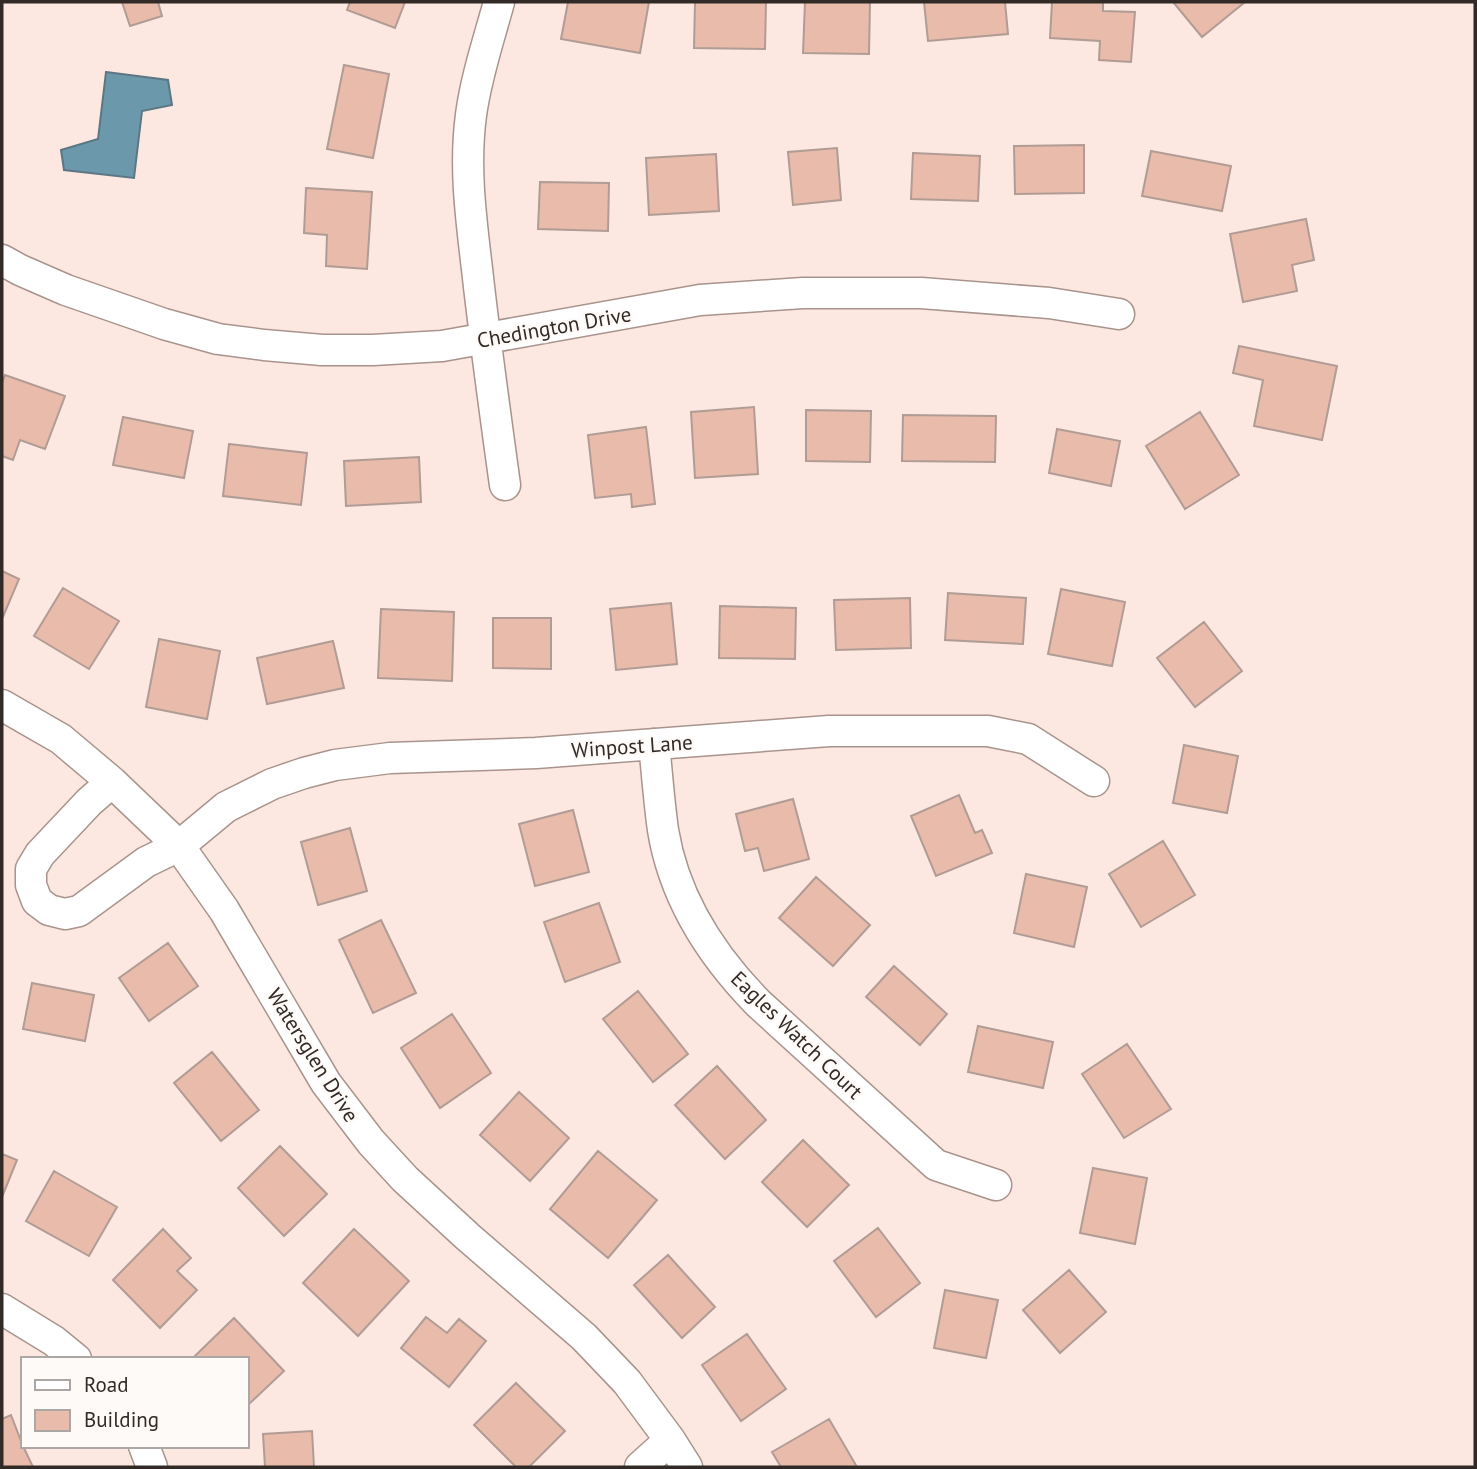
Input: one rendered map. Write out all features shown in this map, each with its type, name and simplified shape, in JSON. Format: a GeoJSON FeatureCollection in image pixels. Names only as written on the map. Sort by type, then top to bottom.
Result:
{"type":"FeatureCollection","features":[{"type":"Feature","properties":{"kind":"street"},"geometry":{"type":"LineString","coordinates":[[499,2],[471,115],[468,155],[469,195],[485,339],[505,485]]}},
{"type":"Feature","properties":{"kind":"street","name":"Chedington Drive"},"geometry":{"type":"LineString","coordinates":[[2,260],[78,295],[218,339],[322,350],[442,346],[700,300],[803,293],[921,293],[1049,303],[1119,314]]}},
{"type":"Feature","properties":{"kind":"street","name":"Watersglen Drive"},"geometry":{"type":"LineString","coordinates":[[2,705],[61,739],[112,782],[179,846],[224,909],[326,1083],[371,1142],[436,1208],[584,1337],[627,1382],[687,1467]]}},
{"type":"Feature","properties":{"kind":"street","name":"Winpost Lane"},"geometry":{"type":"LineString","coordinates":[[112,782],[89,802],[40,854],[31,869],[31,885],[37,901],[49,910],[65,914],[79,911],[146,862],[179,846],[226,807],[272,784],[335,765],[390,758],[536,752],[829,731],[988,731],[1028,739],[1094,781]]}},
{"type":"Feature","properties":{"kind":"street","name":"Eagles Watch Court"},"geometry":{"type":"LineString","coordinates":[[654,744],[663,830],[677,882],[692,916],[736,980],[936,1165],[996,1185]]}},
{"type":"Feature","properties":{"kind":"street"},"geometry":{"type":"LineString","coordinates":[[2,1308],[54,1341],[74,1357]]}},
{"type":"Feature","properties":{"kind":"street"},"geometry":{"type":"LineString","coordinates":[[640,1467],[670,1440]]}},
{"type":"Feature","properties":{"kind":"street"},"geometry":{"type":"LineString","coordinates":[[145,1448],[152,1467]]}},
{"type":"Feature","properties":{"kind":"water"},"geometry":{"type":"Polygon","coordinates":[[[106,72],[168,80],[172,105],[142,111],[134,178],[64,170],[61,150],[98,139],[106,72]]]}},
{"type":"Feature","properties":{"kind":"building"},"geometry":{"type":"Polygon","coordinates":[[[122,2],[158,2],[162,16],[130,26],[122,2]]]}},
{"type":"Feature","properties":{"kind":"building"},"geometry":{"type":"Polygon","coordinates":[[[350,2],[405,2],[395,28],[347,10],[350,2]]]}},
{"type":"Feature","properties":{"kind":"building"},"geometry":{"type":"Polygon","coordinates":[[[568,2],[649,2],[640,53],[561,39],[568,2]]]}},
{"type":"Feature","properties":{"kind":"building"},"geometry":{"type":"Polygon","coordinates":[[[695,2],[766,2],[765,49],[694,48],[695,2]]]}},
{"type":"Feature","properties":{"kind":"building"},"geometry":{"type":"Polygon","coordinates":[[[805,2],[870,2],[869,54],[803,53],[805,2]]]}},
{"type":"Feature","properties":{"kind":"building"},"geometry":{"type":"Polygon","coordinates":[[[924,2],[1005,2],[1008,34],[928,41],[924,2]]]}},
{"type":"Feature","properties":{"kind":"building"},"geometry":{"type":"Polygon","coordinates":[[[1052,2],[1103,2],[1103,11],[1135,12],[1131,62],[1099,60],[1100,41],[1050,38],[1052,2]]]}},
{"type":"Feature","properties":{"kind":"building"},"geometry":{"type":"Polygon","coordinates":[[[1173,2],[1245,2],[1202,37],[1173,2]]]}},
{"type":"Feature","properties":{"kind":"building"},"geometry":{"type":"Polygon","coordinates":[[[344,65],[389,74],[373,158],[327,149],[344,65]]]}},
{"type":"Feature","properties":{"kind":"building"},"geometry":{"type":"Polygon","coordinates":[[[1084,145],[1084,193],[1015,194],[1014,146],[1084,145]]]}},
{"type":"Feature","properties":{"kind":"building"},"geometry":{"type":"Polygon","coordinates":[[[837,148],[841,200],[793,205],[788,152],[837,148]]]}},
{"type":"Feature","properties":{"kind":"building"},"geometry":{"type":"Polygon","coordinates":[[[1151,151],[1231,166],[1222,211],[1142,196],[1151,151]]]}},
{"type":"Feature","properties":{"kind":"building"},"geometry":{"type":"Polygon","coordinates":[[[913,153],[980,156],[978,201],[911,199],[913,153]]]}},
{"type":"Feature","properties":{"kind":"building"},"geometry":{"type":"Polygon","coordinates":[[[716,154],[719,211],[649,215],[646,158],[716,154]]]}},
{"type":"Feature","properties":{"kind":"building"},"geometry":{"type":"Polygon","coordinates":[[[540,182],[609,183],[608,231],[538,229],[540,182]]]}},
{"type":"Feature","properties":{"kind":"building"},"geometry":{"type":"Polygon","coordinates":[[[306,188],[372,192],[367,269],[326,266],[327,235],[304,233],[306,188]]]}},
{"type":"Feature","properties":{"kind":"building"},"geometry":{"type":"Polygon","coordinates":[[[1306,219],[1314,260],[1292,265],[1297,291],[1243,302],[1230,234],[1306,219]]]}},
{"type":"Feature","properties":{"kind":"building"},"geometry":{"type":"Polygon","coordinates":[[[1239,346],[1337,366],[1322,440],[1254,426],[1263,380],[1233,373],[1239,346]]]}},
{"type":"Feature","properties":{"kind":"building"},"geometry":{"type":"Polygon","coordinates":[[[5,375],[65,396],[45,449],[20,440],[13,460],[2,456],[2,383],[5,375]]]}},
{"type":"Feature","properties":{"kind":"building"},"geometry":{"type":"Polygon","coordinates":[[[754,407],[758,474],[695,478],[691,412],[754,407]]]}},
{"type":"Feature","properties":{"kind":"building"},"geometry":{"type":"Polygon","coordinates":[[[806,410],[871,411],[870,462],[806,461],[806,410]]]}},
{"type":"Feature","properties":{"kind":"building"},"geometry":{"type":"Polygon","coordinates":[[[1200,412],[1239,475],[1185,509],[1146,446],[1200,412]]]}},
{"type":"Feature","properties":{"kind":"building"},"geometry":{"type":"Polygon","coordinates":[[[903,415],[996,416],[995,462],[902,461],[903,415]]]}},
{"type":"Feature","properties":{"kind":"building"},"geometry":{"type":"Polygon","coordinates":[[[123,417],[193,431],[184,478],[113,465],[123,417]]]}},
{"type":"Feature","properties":{"kind":"building"},"geometry":{"type":"Polygon","coordinates":[[[646,427],[655,504],[632,507],[631,494],[595,498],[588,435],[646,427]]]}},
{"type":"Feature","properties":{"kind":"building"},"geometry":{"type":"Polygon","coordinates":[[[1057,429],[1120,441],[1111,486],[1049,473],[1057,429]]]}},
{"type":"Feature","properties":{"kind":"building"},"geometry":{"type":"Polygon","coordinates":[[[229,444],[307,453],[301,505],[223,496],[229,444]]]}},
{"type":"Feature","properties":{"kind":"building"},"geometry":{"type":"Polygon","coordinates":[[[419,457],[421,502],[346,506],[344,461],[419,457]]]}},
{"type":"Feature","properties":{"kind":"building"},"geometry":{"type":"Polygon","coordinates":[[[2,571],[19,579],[2,619],[2,571]]]}},
{"type":"Feature","properties":{"kind":"building"},"geometry":{"type":"Polygon","coordinates":[[[63,588],[119,621],[89,669],[34,636],[63,588]]]}},
{"type":"Feature","properties":{"kind":"building"},"geometry":{"type":"Polygon","coordinates":[[[1061,589],[1125,602],[1112,666],[1048,654],[1061,589]]]}},
{"type":"Feature","properties":{"kind":"building"},"geometry":{"type":"Polygon","coordinates":[[[948,593],[1026,598],[1023,644],[945,640],[948,593]]]}},
{"type":"Feature","properties":{"kind":"building"},"geometry":{"type":"Polygon","coordinates":[[[910,598],[911,648],[836,650],[834,600],[910,598]]]}},
{"type":"Feature","properties":{"kind":"building"},"geometry":{"type":"Polygon","coordinates":[[[671,603],[677,664],[616,670],[610,609],[671,603]]]}},
{"type":"Feature","properties":{"kind":"building"},"geometry":{"type":"Polygon","coordinates":[[[720,606],[796,608],[795,659],[719,658],[720,606]]]}},
{"type":"Feature","properties":{"kind":"building"},"geometry":{"type":"Polygon","coordinates":[[[381,609],[454,612],[452,681],[378,678],[381,609]]]}},
{"type":"Feature","properties":{"kind":"building"},"geometry":{"type":"Polygon","coordinates":[[[493,618],[551,618],[551,669],[493,668],[493,618]]]}},
{"type":"Feature","properties":{"kind":"building"},"geometry":{"type":"Polygon","coordinates":[[[1204,622],[1242,671],[1195,707],[1157,658],[1204,622]]]}},
{"type":"Feature","properties":{"kind":"building"},"geometry":{"type":"Polygon","coordinates":[[[159,639],[220,651],[207,719],[146,707],[159,639]]]}},
{"type":"Feature","properties":{"kind":"building"},"geometry":{"type":"Polygon","coordinates":[[[333,641],[344,688],[267,704],[257,658],[333,641]]]}},
{"type":"Feature","properties":{"kind":"building"},"geometry":{"type":"Polygon","coordinates":[[[1184,745],[1238,756],[1227,813],[1173,803],[1184,745]]]}},
{"type":"Feature","properties":{"kind":"building"},"geometry":{"type":"Polygon","coordinates":[[[959,795],[975,833],[982,830],[992,853],[936,876],[911,816],[959,795]]]}},
{"type":"Feature","properties":{"kind":"building"},"geometry":{"type":"Polygon","coordinates":[[[793,799],[809,859],[764,871],[758,848],[745,851],[736,814],[793,799]]]}},
{"type":"Feature","properties":{"kind":"building"},"geometry":{"type":"Polygon","coordinates":[[[573,810],[589,872],[535,886],[519,824],[573,810]]]}},
{"type":"Feature","properties":{"kind":"building"},"geometry":{"type":"Polygon","coordinates":[[[350,828],[367,891],[318,905],[301,842],[350,828]]]}},
{"type":"Feature","properties":{"kind":"building"},"geometry":{"type":"Polygon","coordinates":[[[1163,841],[1195,895],[1141,927],[1109,874],[1163,841]]]}},
{"type":"Feature","properties":{"kind":"building"},"geometry":{"type":"Polygon","coordinates":[[[1026,874],[1087,887],[1074,947],[1014,933],[1026,874]]]}},
{"type":"Feature","properties":{"kind":"building"},"geometry":{"type":"Polygon","coordinates":[[[816,877],[870,925],[833,966],[779,918],[816,877]]]}},
{"type":"Feature","properties":{"kind":"building"},"geometry":{"type":"Polygon","coordinates":[[[599,903],[620,962],[565,982],[544,922],[599,903]]]}},
{"type":"Feature","properties":{"kind":"building"},"geometry":{"type":"Polygon","coordinates":[[[381,920],[416,993],[373,1013],[339,940],[381,920]]]}},
{"type":"Feature","properties":{"kind":"building"},"geometry":{"type":"Polygon","coordinates":[[[168,943],[198,986],[149,1021],[119,978],[168,943]]]}},
{"type":"Feature","properties":{"kind":"building"},"geometry":{"type":"Polygon","coordinates":[[[894,966],[947,1014],[920,1045],[866,997],[894,966]]]}},
{"type":"Feature","properties":{"kind":"building"},"geometry":{"type":"Polygon","coordinates":[[[32,983],[94,995],[85,1041],[23,1029],[32,983]]]}},
{"type":"Feature","properties":{"kind":"building"},"geometry":{"type":"Polygon","coordinates":[[[638,991],[688,1054],[653,1082],[603,1019],[638,991]]]}},
{"type":"Feature","properties":{"kind":"building"},"geometry":{"type":"Polygon","coordinates":[[[452,1014],[491,1073],[440,1108],[401,1048],[452,1014]]]}},
{"type":"Feature","properties":{"kind":"building"},"geometry":{"type":"Polygon","coordinates":[[[978,1026],[1053,1042],[1043,1088],[968,1072],[978,1026]]]}},
{"type":"Feature","properties":{"kind":"building"},"geometry":{"type":"Polygon","coordinates":[[[1127,1044],[1171,1109],[1124,1138],[1082,1074],[1127,1044]]]}},
{"type":"Feature","properties":{"kind":"building"},"geometry":{"type":"Polygon","coordinates":[[[212,1052],[259,1110],[221,1141],[174,1083],[212,1052]]]}},
{"type":"Feature","properties":{"kind":"building"},"geometry":{"type":"Polygon","coordinates":[[[717,1066],[766,1120],[725,1159],[675,1105],[717,1066]]]}},
{"type":"Feature","properties":{"kind":"building"},"geometry":{"type":"Polygon","coordinates":[[[519,1092],[569,1138],[530,1181],[480,1135],[519,1092]]]}},
{"type":"Feature","properties":{"kind":"building"},"geometry":{"type":"Polygon","coordinates":[[[803,1140],[849,1185],[807,1227],[762,1182],[803,1140]]]}},
{"type":"Feature","properties":{"kind":"building"},"geometry":{"type":"Polygon","coordinates":[[[280,1146],[327,1194],[284,1236],[238,1188],[280,1146]]]}},
{"type":"Feature","properties":{"kind":"building"},"geometry":{"type":"Polygon","coordinates":[[[598,1151],[657,1200],[608,1258],[550,1209],[598,1151]]]}},
{"type":"Feature","properties":{"kind":"building"},"geometry":{"type":"Polygon","coordinates":[[[2,1154],[17,1160],[2,1197],[2,1154]]]}},
{"type":"Feature","properties":{"kind":"building"},"geometry":{"type":"Polygon","coordinates":[[[1093,1168],[1147,1178],[1135,1244],[1080,1233],[1093,1168]]]}},
{"type":"Feature","properties":{"kind":"building"},"geometry":{"type":"Polygon","coordinates":[[[54,1171],[117,1207],[89,1256],[26,1221],[54,1171]]]}},
{"type":"Feature","properties":{"kind":"building"},"geometry":{"type":"Polygon","coordinates":[[[878,1228],[920,1283],[876,1317],[834,1261],[878,1228]]]}},
{"type":"Feature","properties":{"kind":"building"},"geometry":{"type":"Polygon","coordinates":[[[163,1229],[191,1258],[177,1271],[197,1290],[160,1328],[113,1280],[163,1229]]]}},
{"type":"Feature","properties":{"kind":"building"},"geometry":{"type":"Polygon","coordinates":[[[354,1229],[409,1281],[358,1336],[303,1283],[354,1229]]]}},
{"type":"Feature","properties":{"kind":"building"},"geometry":{"type":"Polygon","coordinates":[[[668,1255],[715,1307],[682,1338],[634,1285],[668,1255]]]}},
{"type":"Feature","properties":{"kind":"building"},"geometry":{"type":"Polygon","coordinates":[[[1069,1270],[1106,1312],[1060,1353],[1023,1310],[1069,1270]]]}},
{"type":"Feature","properties":{"kind":"building"},"geometry":{"type":"Polygon","coordinates":[[[945,1290],[998,1300],[986,1358],[934,1348],[945,1290]]]}},
{"type":"Feature","properties":{"kind":"building"},"geometry":{"type":"Polygon","coordinates":[[[426,1317],[447,1333],[459,1319],[486,1341],[449,1387],[401,1348],[426,1317]]]}},
{"type":"Feature","properties":{"kind":"building"},"geometry":{"type":"Polygon","coordinates":[[[234,1318],[284,1371],[248,1405],[248,1357],[195,1356],[234,1318]]]}},
{"type":"Feature","properties":{"kind":"building"},"geometry":{"type":"Polygon","coordinates":[[[747,1334],[786,1389],[741,1421],[702,1365],[747,1334]]]}},
{"type":"Feature","properties":{"kind":"building"},"geometry":{"type":"Polygon","coordinates":[[[516,1383],[565,1431],[529,1467],[516,1467],[474,1425],[516,1383]]]}},
{"type":"Feature","properties":{"kind":"building"},"geometry":{"type":"Polygon","coordinates":[[[11,1415],[21,1448],[24,1448],[33,1467],[2,1467],[2,1419],[11,1415]]]}},
{"type":"Feature","properties":{"kind":"building"},"geometry":{"type":"Polygon","coordinates":[[[829,1419],[857,1467],[781,1467],[772,1452],[829,1419]]]}},
{"type":"Feature","properties":{"kind":"building"},"geometry":{"type":"Polygon","coordinates":[[[312,1431],[314,1467],[265,1467],[263,1434],[312,1431]]]}}]}
